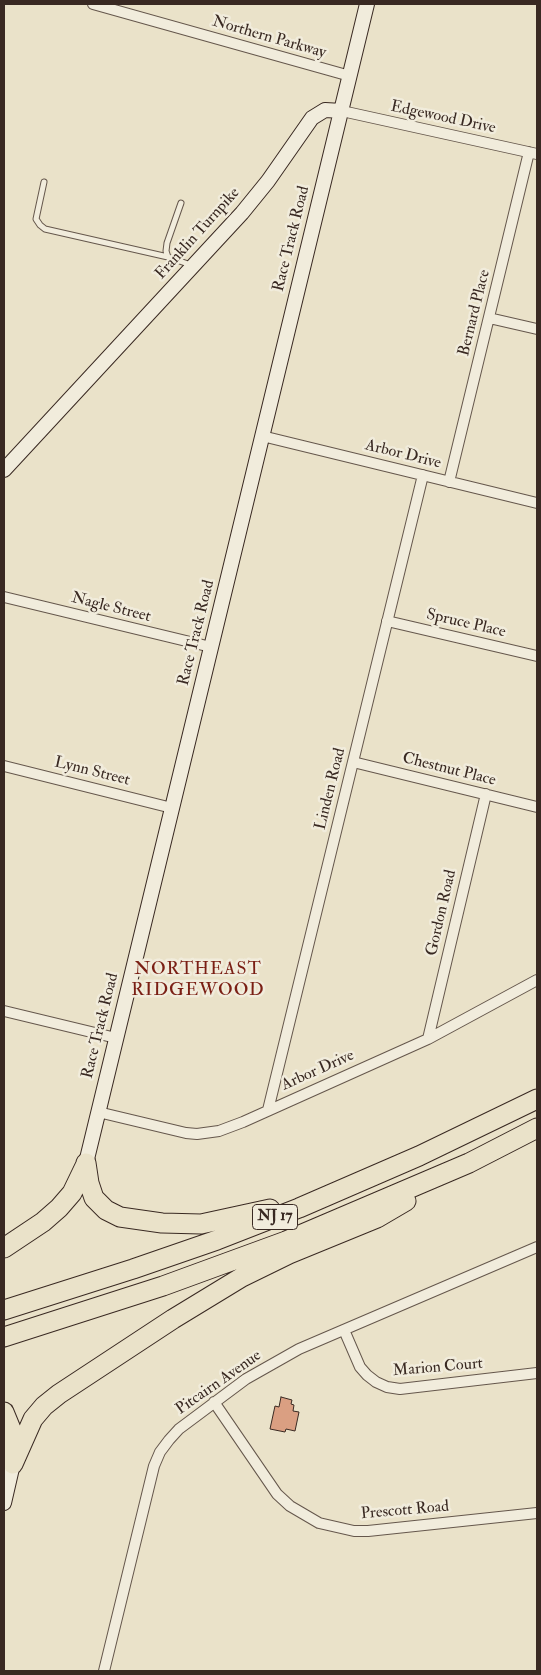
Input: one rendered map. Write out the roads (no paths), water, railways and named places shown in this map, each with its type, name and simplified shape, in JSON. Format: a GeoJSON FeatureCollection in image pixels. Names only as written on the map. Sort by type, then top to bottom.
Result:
{"type":"FeatureCollection","features":[{"type":"Feature","properties":{"kind":"highway","name":"NJ 17"},"geometry":{"type":"LineString","coordinates":[[4,1310],[176,1254],[339,1191],[432,1150],[537,1099]]}},
{"type":"Feature","properties":{"kind":"highway","name":"NJ 17"},"geometry":{"type":"LineString","coordinates":[[4,1336],[120,1300],[245,1257],[469,1163],[537,1128]]}},
{"type":"Feature","properties":{"kind":"highway"},"geometry":{"type":"LineString","coordinates":[[86,1163],[91,1191],[99,1205],[120,1217],[162,1223],[213,1223],[339,1191]]}},
{"type":"Feature","properties":{"kind":"highway"},"geometry":{"type":"LineString","coordinates":[[4,1248],[43,1222],[59,1208],[72,1193],[86,1163]]}},
{"type":"Feature","properties":{"kind":"highway"},"geometry":{"type":"LineString","coordinates":[[13,1464],[33,1419],[44,1406],[59,1394],[188,1309],[242,1277],[289,1254],[377,1218],[469,1163]]}},
{"type":"Feature","properties":{"kind":"highway"},"geometry":{"type":"LineString","coordinates":[[4,1412],[9,1421],[13,1437],[13,1464]]}},
{"type":"Feature","properties":{"kind":"street","name":"Northern Parkway"},"geometry":{"type":"LineString","coordinates":[[93,4],[108,6],[350,76]]}},
{"type":"Feature","properties":{"kind":"street"},"geometry":{"type":"LineString","coordinates":[[342,111],[368,4]]}},
{"type":"Feature","properties":{"kind":"street","name":"Franklin Turnpike"},"geometry":{"type":"LineString","coordinates":[[4,470],[194,266],[254,198],[312,118],[325,110],[342,111]]}},
{"type":"Feature","properties":{"kind":"street","name":"Edgewood Drive"},"geometry":{"type":"LineString","coordinates":[[342,111],[533,153]]}},
{"type":"Feature","properties":{"kind":"street","name":"Race Track Road"},"geometry":{"type":"LineString","coordinates":[[86,1163],[342,111]]}},
{"type":"Feature","properties":{"kind":"street","name":"Bernard Place"},"geometry":{"type":"LineString","coordinates":[[449,482],[489,318],[533,153]]}},
{"type":"Feature","properties":{"kind":"street"},"geometry":{"type":"LineString","coordinates":[[489,318],[537,329]]}},
{"type":"Feature","properties":{"kind":"street","name":"Arbor Drive"},"geometry":{"type":"LineString","coordinates":[[262,436],[537,503]]}},
{"type":"Feature","properties":{"kind":"street","name":"Linden Road"},"geometry":{"type":"LineString","coordinates":[[268,1110],[423,475]]}},
{"type":"Feature","properties":{"kind":"street","name":"Nagle Street"},"geometry":{"type":"LineString","coordinates":[[4,597],[211,647]]}},
{"type":"Feature","properties":{"kind":"street","name":"Spruce Place"},"geometry":{"type":"LineString","coordinates":[[387,621],[537,656]]}},
{"type":"Feature","properties":{"kind":"street","name":"Chestnut Place"},"geometry":{"type":"LineString","coordinates":[[353,762],[537,807]]}},
{"type":"Feature","properties":{"kind":"street","name":"Lynn Street"},"geometry":{"type":"LineString","coordinates":[[4,766],[172,808]]}},
{"type":"Feature","properties":{"kind":"street","name":"Gordon Road"},"geometry":{"type":"LineString","coordinates":[[428,1039],[486,794]]}},
{"type":"Feature","properties":{"kind":"street","name":"Arbor Drive"},"geometry":{"type":"LineString","coordinates":[[98,1112],[177,1131],[197,1134],[219,1131],[428,1039],[537,980]]}},
{"type":"Feature","properties":{"kind":"street"},"geometry":{"type":"LineString","coordinates":[[4,1011],[116,1038]]}},
{"type":"Feature","properties":{"kind":"street","name":"Pitcairn Avenue"},"geometry":{"type":"LineString","coordinates":[[104,1671],[154,1466],[160,1452],[179,1430],[246,1379],[299,1349],[537,1247]]}},
{"type":"Feature","properties":{"kind":"street","name":"Marion Court"},"geometry":{"type":"LineString","coordinates":[[344,1330],[360,1367],[376,1382],[386,1387],[400,1389],[537,1372]]}},
{"type":"Feature","properties":{"kind":"street","name":"Prescott Road"},"geometry":{"type":"LineString","coordinates":[[214,1402],[277,1494],[290,1506],[319,1524],[354,1531],[368,1531],[537,1513]]}},
{"type":"Feature","properties":{"kind":"street"},"geometry":{"type":"LineString","coordinates":[[4,1503],[13,1464]]}},
{"type":"Feature","properties":{"kind":"lane"},"geometry":{"type":"LineString","coordinates":[[44,182],[36,219],[45,229],[168,256],[194,266]]}},
{"type":"Feature","properties":{"kind":"lane"},"geometry":{"type":"LineString","coordinates":[[168,256],[166,251],[167,243],[181,203]]}},
{"type":"Feature","properties":{"kind":"district","name":"NORTHEAST RIDGEWOOD"},"geometry":{"type":"Point","coordinates":[198,980]}}]}
